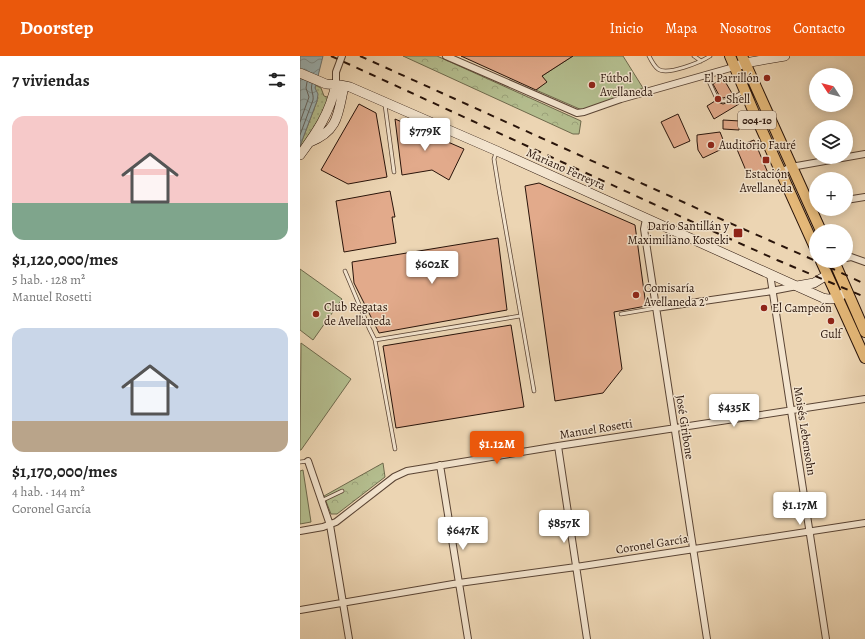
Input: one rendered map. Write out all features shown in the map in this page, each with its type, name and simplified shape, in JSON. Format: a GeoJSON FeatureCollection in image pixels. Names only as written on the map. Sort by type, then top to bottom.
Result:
{"type":"FeatureCollection","features":[{"type":"Feature","properties":{"kind":"main road","name":"004-10"},"geometry":{"type":"LineString","coordinates":[[730,56],[809,234]]}},
{"type":"Feature","properties":{"kind":"main road","name":"004-10"},"geometry":{"type":"LineString","coordinates":[[744,59],[791,166],[809,198]]}},
{"type":"Feature","properties":{"kind":"main road"},"geometry":{"type":"LineString","coordinates":[[824,268],[865,358]]}},
{"type":"Feature","properties":{"kind":"main road"},"geometry":{"type":"LineString","coordinates":[[839,268],[847,291],[865,332]]}},
{"type":"Feature","properties":{"kind":"street"},"geometry":{"type":"LineString","coordinates":[[310,142],[331,130],[336,119],[340,85],[336,72],[342,56]]}},
{"type":"Feature","properties":{"kind":"street"},"geometry":{"type":"LineString","coordinates":[[446,56],[577,113],[734,67],[744,59],[785,56]]}},
{"type":"Feature","properties":{"kind":"street","name":"Mariano Ferreyra"},"geometry":{"type":"LineString","coordinates":[[300,73],[322,82],[340,85],[497,151],[823,298],[829,300],[838,298]]}},
{"type":"Feature","properties":{"kind":"street"},"geometry":{"type":"LineString","coordinates":[[300,155],[321,125],[340,85]]}},
{"type":"Feature","properties":{"kind":"street"},"geometry":{"type":"LineString","coordinates":[[321,125],[324,130],[331,130]]}},
{"type":"Feature","properties":{"kind":"street"},"geometry":{"type":"LineString","coordinates":[[781,172],[791,166],[865,154]]}},
{"type":"Feature","properties":{"kind":"street"},"geometry":{"type":"LineString","coordinates":[[853,199],[865,197]]}},
{"type":"Feature","properties":{"kind":"street","name":"José Giribone"},"geometry":{"type":"LineString","coordinates":[[646,219],[644,229],[707,639]]}},
{"type":"Feature","properties":{"kind":"street"},"geometry":{"type":"LineString","coordinates":[[853,258],[865,262]]}},
{"type":"Feature","properties":{"kind":"street","name":"Moisés Lebensohn"},"geometry":{"type":"LineString","coordinates":[[770,274],[826,639]]}},
{"type":"Feature","properties":{"kind":"street"},"geometry":{"type":"LineString","coordinates":[[656,308],[772,291],[814,283],[827,276]]}},
{"type":"Feature","properties":{"kind":"street"},"geometry":{"type":"LineString","coordinates":[[838,298],[847,291]]}},
{"type":"Feature","properties":{"kind":"street"},"geometry":{"type":"LineString","coordinates":[[791,411],[865,399]]}},
{"type":"Feature","properties":{"kind":"street","name":"Manuel Rosetti"},"geometry":{"type":"LineString","coordinates":[[300,531],[330,525],[400,474],[440,465],[791,411]]}},
{"type":"Feature","properties":{"kind":"street"},"geometry":{"type":"LineString","coordinates":[[558,446],[587,639]]}},
{"type":"Feature","properties":{"kind":"street"},"geometry":{"type":"LineString","coordinates":[[308,461],[330,525],[349,639]]}},
{"type":"Feature","properties":{"kind":"street"},"geometry":{"type":"LineString","coordinates":[[440,465],[468,639]]}},
{"type":"Feature","properties":{"kind":"street","name":"Coronel García"},"geometry":{"type":"LineString","coordinates":[[300,610],[459,583],[576,567],[865,523]]}},
{"type":"Feature","properties":{"kind":"lane"},"geometry":{"type":"LineString","coordinates":[[649,56],[658,69],[663,71],[669,71],[701,61],[710,56]]}},
{"type":"Feature","properties":{"kind":"lane"},"geometry":{"type":"LineString","coordinates":[[694,56],[701,61]]}},
{"type":"Feature","properties":{"kind":"lane"},"geometry":{"type":"LineString","coordinates":[[706,75],[717,99],[720,101],[724,102],[745,92]]}},
{"type":"Feature","properties":{"kind":"lane"},"geometry":{"type":"LineString","coordinates":[[384,103],[394,172]]}},
{"type":"Feature","properties":{"kind":"lane"},"geometry":{"type":"LineString","coordinates":[[497,151],[494,159],[534,391]]}},
{"type":"Feature","properties":{"kind":"lane"},"geometry":{"type":"LineString","coordinates":[[345,271],[375,340],[395,449]]}},
{"type":"Feature","properties":{"kind":"lane"},"geometry":{"type":"LineString","coordinates":[[621,314],[656,308]]}},
{"type":"Feature","properties":{"kind":"lane"},"geometry":{"type":"LineString","coordinates":[[375,340],[520,316]]}},
{"type":"Feature","properties":{"kind":"lane"},"geometry":{"type":"LineString","coordinates":[[300,462],[308,461]]}},
{"type":"Feature","properties":{"kind":"lane"},"geometry":{"type":"LineString","coordinates":[[321,501],[342,491]]}},
{"type":"Feature","properties":{"kind":"green space"},"geometry":{"type":"Polygon","coordinates":[[[403,56],[437,56],[581,121],[579,134],[573,134],[403,56]]]}},
{"type":"Feature","properties":{"kind":"green space","name":"Fútbol Avellaneda"},"geometry":{"type":"Polygon","coordinates":[[[573,56],[623,56],[643,88],[582,110],[536,90],[546,82],[542,76],[573,56]]]}},
{"type":"Feature","properties":{"kind":"green space"},"geometry":{"type":"Polygon","coordinates":[[[315,85],[321,88],[324,96],[330,98],[319,124],[300,150],[300,146],[317,101],[315,85]]]}},
{"type":"Feature","properties":{"kind":"green space","name":"Club Regatas de Avellaneda"},"geometry":{"type":"Polygon","coordinates":[[[300,269],[342,299],[313,340],[300,330],[300,269]]]}},
{"type":"Feature","properties":{"kind":"green space"},"geometry":{"type":"Polygon","coordinates":[[[301,343],[351,379],[300,450],[301,343]]]}},
{"type":"Feature","properties":{"kind":"green space"},"geometry":{"type":"Polygon","coordinates":[[[383,463],[385,477],[337,514],[331,514],[324,496],[383,463]]]}},
{"type":"Feature","properties":{"kind":"green space"},"geometry":{"type":"Polygon","coordinates":[[[303,470],[311,522],[300,524],[300,471],[303,470]]]}},
{"type":"Feature","properties":{"kind":"water"},"geometry":{"type":"Polygon","coordinates":[[[300,56],[323,56],[315,88],[318,94],[317,101],[300,146],[300,56]]]}},
{"type":"Feature","properties":{"kind":"building"},"geometry":{"type":"Polygon","coordinates":[[[461,56],[573,56],[542,76],[547,82],[536,90],[461,56]]]}},
{"type":"Feature","properties":{"kind":"building"},"geometry":{"type":"Polygon","coordinates":[[[723,78],[733,95],[723,98],[720,97],[713,84],[723,78]]]}},
{"type":"Feature","properties":{"kind":"building"},"geometry":{"type":"Polygon","coordinates":[[[736,100],[739,104],[714,119],[707,106],[715,101],[723,104],[736,100]]]}},
{"type":"Feature","properties":{"kind":"building"},"geometry":{"type":"Polygon","coordinates":[[[359,104],[376,113],[387,177],[348,184],[321,170],[359,104]]]}},
{"type":"Feature","properties":{"kind":"building"},"geometry":{"type":"Polygon","coordinates":[[[678,114],[690,141],[674,148],[661,122],[678,114]]]}},
{"type":"Feature","properties":{"kind":"building"},"geometry":{"type":"Polygon","coordinates":[[[395,119],[464,149],[449,180],[432,170],[402,175],[395,119]]]}},
{"type":"Feature","properties":{"kind":"building"},"geometry":{"type":"Polygon","coordinates":[[[723,120],[740,121],[739,130],[723,129],[723,120]]]}},
{"type":"Feature","properties":{"kind":"building","name":"Auditorio Fauré"},"geometry":{"type":"Polygon","coordinates":[[[720,132],[724,142],[724,148],[703,158],[698,150],[697,135],[720,132]]]}},
{"type":"Feature","properties":{"kind":"building"},"geometry":{"type":"Polygon","coordinates":[[[754,140],[768,173],[756,178],[747,173],[736,147],[754,140]]]}},
{"type":"Feature","properties":{"kind":"building"},"geometry":{"type":"Polygon","coordinates":[[[539,183],[635,225],[646,306],[614,312],[622,369],[603,393],[555,401],[525,186],[539,183]]]}},
{"type":"Feature","properties":{"kind":"building"},"geometry":{"type":"Polygon","coordinates":[[[390,191],[395,217],[392,217],[396,243],[344,252],[336,201],[390,191]]]}},
{"type":"Feature","properties":{"kind":"building"},"geometry":{"type":"Polygon","coordinates":[[[498,238],[507,310],[379,333],[354,283],[352,262],[498,238]]]}},
{"type":"Feature","properties":{"kind":"building"},"geometry":{"type":"Polygon","coordinates":[[[511,325],[524,407],[396,428],[383,346],[511,325]]]}},
{"type":"Feature","properties":{"kind":"railway"},"geometry":{"type":"LineString","coordinates":[[331,56],[708,229],[865,297]]}},
{"type":"Feature","properties":{"kind":"railway"},"geometry":{"type":"LineString","coordinates":[[360,56],[809,258]]}},
{"type":"Feature","properties":{"kind":"railway"},"geometry":{"type":"LineString","coordinates":[[831,268],[865,284]]}},
{"type":"Feature","properties":{"kind":"place","name":"El Parrillón"},"geometry":{"type":"Point","coordinates":[767,78]}},
{"type":"Feature","properties":{"kind":"place","name":"Fútbol Avellaneda"},"geometry":{"type":"Point","coordinates":[592,85]}},
{"type":"Feature","properties":{"kind":"place","name":"Shell"},"geometry":{"type":"Point","coordinates":[718,99]}},
{"type":"Feature","properties":{"kind":"place","name":"Auditorio Fauré"},"geometry":{"type":"Point","coordinates":[711,145]}},
{"type":"Feature","properties":{"kind":"place","name":"Estación Avellaneda"},"geometry":{"type":"Point","coordinates":[766,160]}},
{"type":"Feature","properties":{"kind":"place","name":"Darío Santillán y Maximiliano Kosteki"},"geometry":{"type":"Point","coordinates":[738,233]}},
{"type":"Feature","properties":{"kind":"place","name":"Comisaría Avellaneda 2°"},"geometry":{"type":"Point","coordinates":[636,295]}},
{"type":"Feature","properties":{"kind":"place","name":"El Campeón"},"geometry":{"type":"Point","coordinates":[764,308]}},
{"type":"Feature","properties":{"kind":"place","name":"Club Regatas de Avellaneda"},"geometry":{"type":"Point","coordinates":[316,314]}},
{"type":"Feature","properties":{"kind":"place","name":"Gulf"},"geometry":{"type":"Point","coordinates":[831,321]}}]}
